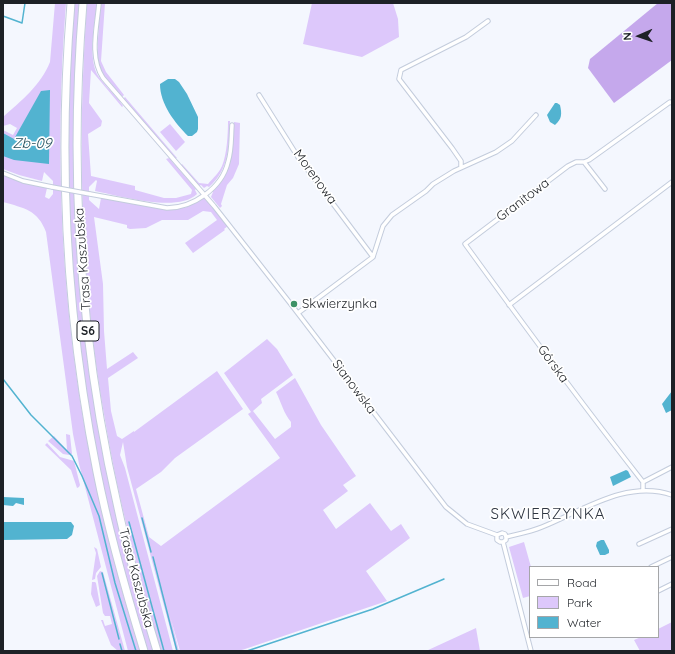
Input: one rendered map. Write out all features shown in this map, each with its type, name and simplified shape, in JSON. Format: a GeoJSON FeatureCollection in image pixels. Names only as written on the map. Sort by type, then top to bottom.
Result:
{"type":"FeatureCollection","features":[{"type":"Feature","properties":{"kind":"highway","name":"Trasa Kaszubska"},"geometry":{"type":"LineString","coordinates":[[71,3],[65,100],[65,157],[72,307],[80,370],[97,471],[114,547],[144,651]]}},
{"type":"Feature","properties":{"kind":"highway","name":"Trasa Kaszubska"},"geometry":{"type":"LineString","coordinates":[[83,3],[78,100],[77,157],[79,223],[85,306],[95,383],[109,469],[127,545],[157,651]]}},
{"type":"Feature","properties":{"kind":"street","name":"Sianowska"},"geometry":{"type":"LineString","coordinates":[[99,3],[95,51],[96,65],[100,74],[204,194],[446,506],[467,524],[497,535]]}},
{"type":"Feature","properties":{"kind":"street"},"geometry":{"type":"LineString","coordinates":[[461,167],[461,161],[452,148],[399,78],[401,70],[466,37],[488,21]]}},
{"type":"Feature","properties":{"kind":"street","name":"Morenowa"},"geometry":{"type":"LineString","coordinates":[[259,96],[298,157],[373,257]]}},
{"type":"Feature","properties":{"kind":"street","name":"Granitowa"},"geometry":{"type":"LineString","coordinates":[[465,244],[568,166],[576,162],[590,160],[671,102]]}},
{"type":"Feature","properties":{"kind":"street"},"geometry":{"type":"LineString","coordinates":[[298,314],[373,257],[383,226],[392,215],[426,191],[433,184],[461,167],[502,148],[512,141],[536,115]]}},
{"type":"Feature","properties":{"kind":"street"},"geometry":{"type":"LineString","coordinates":[[3,173],[23,181],[167,208],[185,206],[198,199],[217,183],[227,168],[230,153],[232,125]]}},
{"type":"Feature","properties":{"kind":"street"},"geometry":{"type":"LineString","coordinates":[[584,162],[605,189]]}},
{"type":"Feature","properties":{"kind":"street"},"geometry":{"type":"LineString","coordinates":[[510,305],[672,182]]}},
{"type":"Feature","properties":{"kind":"street","name":"Górska"},"geometry":{"type":"LineString","coordinates":[[465,244],[643,482]]}},
{"type":"Feature","properties":{"kind":"street"},"geometry":{"type":"LineString","coordinates":[[643,491],[643,482],[672,467]]}},
{"type":"Feature","properties":{"kind":"street"},"geometry":{"type":"LineString","coordinates":[[531,651],[503,542],[506,537],[539,528],[605,499],[627,493],[643,491],[672,495]]}},
{"type":"Feature","properties":{"kind":"street"},"geometry":{"type":"LineString","coordinates":[[639,544],[672,529]]}},
{"type":"Feature","properties":{"kind":"street"},"geometry":{"type":"LineString","coordinates":[[503,542],[497,540],[497,535],[502,532],[506,537]]}},
{"type":"Feature","properties":{"kind":"street"},"geometry":{"type":"LineString","coordinates":[[653,566],[672,556]]}},
{"type":"Feature","properties":{"kind":"street"},"geometry":{"type":"LineString","coordinates":[[659,590],[672,584]]}},
{"type":"Feature","properties":{"kind":"green space"},"geometry":{"type":"Polygon","coordinates":[[[55,3],[66,3],[62,60],[61,173],[66,287],[72,344],[80,400],[100,505],[112,554],[140,651],[128,651],[79,464],[73,434],[46,232],[39,219],[34,214],[24,208],[3,202],[3,175],[23,183],[47,188],[45,197],[49,199],[53,194],[53,181],[44,172],[42,181],[3,169],[3,130],[13,135],[17,128],[10,124],[3,126],[3,117],[36,85],[50,62],[55,3]]]}},
{"type":"Feature","properties":{"kind":"green space"},"geometry":{"type":"Polygon","coordinates":[[[73,3],[80,3],[74,123],[93,387],[154,651],[147,651],[118,552],[103,487],[85,389],[73,289],[67,157],[73,3]]]}},
{"type":"Feature","properties":{"kind":"green space"},"geometry":{"type":"Polygon","coordinates":[[[87,3],[97,3],[93,41],[93,61],[95,70],[102,81],[123,106],[122,107],[91,70],[89,103],[102,121],[101,126],[88,134],[91,176],[135,186],[135,190],[164,198],[176,198],[191,194],[192,190],[166,159],[169,158],[196,189],[197,194],[188,200],[177,202],[148,202],[95,191],[96,180],[89,187],[89,200],[99,209],[101,198],[169,210],[187,207],[204,198],[228,226],[224,229],[225,230],[193,253],[185,243],[217,220],[211,212],[203,211],[188,220],[162,220],[146,228],[130,229],[127,228],[127,225],[94,217],[103,284],[104,331],[107,369],[133,352],[138,358],[108,378],[111,411],[117,436],[122,439],[134,432],[217,371],[243,409],[175,458],[161,472],[136,489],[149,537],[161,546],[280,458],[248,414],[251,412],[224,373],[267,339],[277,349],[293,375],[261,399],[262,403],[253,411],[275,439],[291,427],[291,422],[284,412],[276,392],[295,378],[321,425],[356,476],[343,485],[348,491],[323,510],[336,529],[370,503],[391,531],[401,524],[410,538],[366,571],[387,601],[238,651],[180,651],[170,616],[179,651],[176,651],[127,467],[123,442],[120,455],[125,468],[173,651],[161,651],[144,594],[122,508],[105,420],[90,316],[83,212],[82,160],[82,108],[87,3]]]}},
{"type":"Feature","properties":{"kind":"green space"},"geometry":{"type":"Polygon","coordinates":[[[100,3],[105,3],[101,61],[106,72],[124,95],[122,97],[99,69],[97,57],[100,3]]]}},
{"type":"Feature","properties":{"kind":"green space"},"geometry":{"type":"Polygon","coordinates":[[[312,3],[393,3],[398,19],[399,37],[362,57],[303,44],[312,3]]]}},
{"type":"Feature","properties":{"kind":"green space"},"geometry":{"type":"Polygon","coordinates":[[[125,97],[177,158],[175,159],[123,99],[125,97]]]}},
{"type":"Feature","properties":{"kind":"green space"},"geometry":{"type":"Polygon","coordinates":[[[228,121],[230,121],[227,157],[221,173],[209,187],[207,186],[204,188],[201,185],[199,186],[181,165],[182,164],[199,183],[208,184],[219,171],[224,161],[227,144],[228,121]]]}},
{"type":"Feature","properties":{"kind":"green space"},"geometry":{"type":"Polygon","coordinates":[[[234,122],[240,123],[239,164],[233,178],[227,185],[221,204],[222,206],[220,208],[211,197],[213,192],[211,191],[224,176],[228,167],[232,150],[234,122]]]}},
{"type":"Feature","properties":{"kind":"green space"},"geometry":{"type":"Polygon","coordinates":[[[170,124],[185,142],[176,151],[160,132],[170,124]]]}},
{"type":"Feature","properties":{"kind":"green space"},"geometry":{"type":"Polygon","coordinates":[[[66,434],[70,435],[72,454],[69,455],[63,454],[48,441],[54,436],[67,450],[66,434]]]}},
{"type":"Feature","properties":{"kind":"green space"},"geometry":{"type":"Polygon","coordinates":[[[47,443],[60,457],[74,461],[80,485],[79,487],[77,488],[71,470],[45,445],[47,443]]]}},
{"type":"Feature","properties":{"kind":"green space"},"geometry":{"type":"Polygon","coordinates":[[[524,542],[531,566],[529,566],[529,596],[523,598],[509,547],[524,542]]]}},
{"type":"Feature","properties":{"kind":"green space"},"geometry":{"type":"Polygon","coordinates":[[[94,547],[97,549],[101,567],[96,573],[95,579],[92,580],[96,553],[94,547]]]}},
{"type":"Feature","properties":{"kind":"green space"},"geometry":{"type":"Polygon","coordinates":[[[100,571],[103,572],[125,651],[118,651],[111,645],[101,620],[103,620],[105,626],[112,624],[110,616],[105,616],[103,613],[97,576],[100,571]]]}},
{"type":"Feature","properties":{"kind":"green space"},"geometry":{"type":"Polygon","coordinates":[[[92,582],[96,583],[100,605],[96,607],[91,594],[92,582]]]}},
{"type":"Feature","properties":{"kind":"green space"},"geometry":{"type":"Polygon","coordinates":[[[672,622],[672,651],[640,651],[634,640],[639,638],[659,638],[659,628],[672,622]]]}},
{"type":"Feature","properties":{"kind":"green space"},"geometry":{"type":"Polygon","coordinates":[[[476,628],[480,651],[426,651],[476,628]]]}},
{"type":"Feature","properties":{"kind":"shaded area"},"geometry":{"type":"Polygon","coordinates":[[[658,3],[672,3],[672,60],[614,103],[588,68],[590,59],[658,3]]]}},
{"type":"Feature","properties":{"kind":"water"},"geometry":{"type":"Polygon","coordinates":[[[168,79],[175,79],[179,82],[187,94],[198,117],[198,129],[192,136],[188,136],[183,131],[165,106],[160,84],[168,79]]]}},
{"type":"Feature","properties":{"kind":"water","name":"Zb-09"},"geometry":{"type":"Polygon","coordinates":[[[50,90],[49,164],[14,160],[3,156],[3,133],[14,139],[41,91],[50,90]]]}},
{"type":"Feature","properties":{"kind":"water"},"geometry":{"type":"Polygon","coordinates":[[[555,103],[560,105],[561,114],[559,121],[555,125],[550,122],[547,115],[555,103]]]}},
{"type":"Feature","properties":{"kind":"water"},"geometry":{"type":"Polygon","coordinates":[[[672,391],[672,410],[666,413],[662,404],[672,391]]]}},
{"type":"Feature","properties":{"kind":"water"},"geometry":{"type":"Polygon","coordinates":[[[626,470],[631,477],[613,486],[610,477],[626,470]]]}},
{"type":"Feature","properties":{"kind":"water"},"geometry":{"type":"Polygon","coordinates":[[[3,497],[24,498],[24,505],[16,503],[13,506],[3,505],[3,497]]]}},
{"type":"Feature","properties":{"kind":"water"},"geometry":{"type":"Polygon","coordinates":[[[3,522],[71,522],[74,526],[72,535],[67,539],[3,540],[3,522]]]}},
{"type":"Feature","properties":{"kind":"water"},"geometry":{"type":"Polygon","coordinates":[[[604,540],[609,550],[609,553],[605,555],[600,555],[596,546],[597,542],[604,540]]]}},
{"type":"Feature","properties":{"kind":"waterway"},"geometry":{"type":"LineString","coordinates":[[3,16],[22,23],[25,3]]}},
{"type":"Feature","properties":{"kind":"waterway"},"geometry":{"type":"LineString","coordinates":[[3,379],[31,415],[72,456],[82,476],[99,516],[115,583],[136,651]]}},
{"type":"Feature","properties":{"kind":"waterway"},"geometry":{"type":"LineString","coordinates":[[142,518],[151,552]]}},
{"type":"Feature","properties":{"kind":"waterway"},"geometry":{"type":"LineString","coordinates":[[129,522],[164,651]]}},
{"type":"Feature","properties":{"kind":"waterway"},"geometry":{"type":"LineString","coordinates":[[153,557],[177,651]]}},
{"type":"Feature","properties":{"kind":"waterway"},"geometry":{"type":"LineString","coordinates":[[102,573],[119,639]]}},
{"type":"Feature","properties":{"kind":"waterway"},"geometry":{"type":"LineString","coordinates":[[247,651],[373,609],[444,579]]}},
{"type":"Feature","properties":{"kind":"waterway"},"geometry":{"type":"LineString","coordinates":[[120,644],[122,651]]}},
{"type":"Feature","properties":{"kind":"place","name":"Skwierzynka"},"geometry":{"type":"Point","coordinates":[294,304]}},
{"type":"Feature","properties":{"kind":"district","name":"SKWIERZYNKA"},"geometry":{"type":"Point","coordinates":[548,514]}}]}
